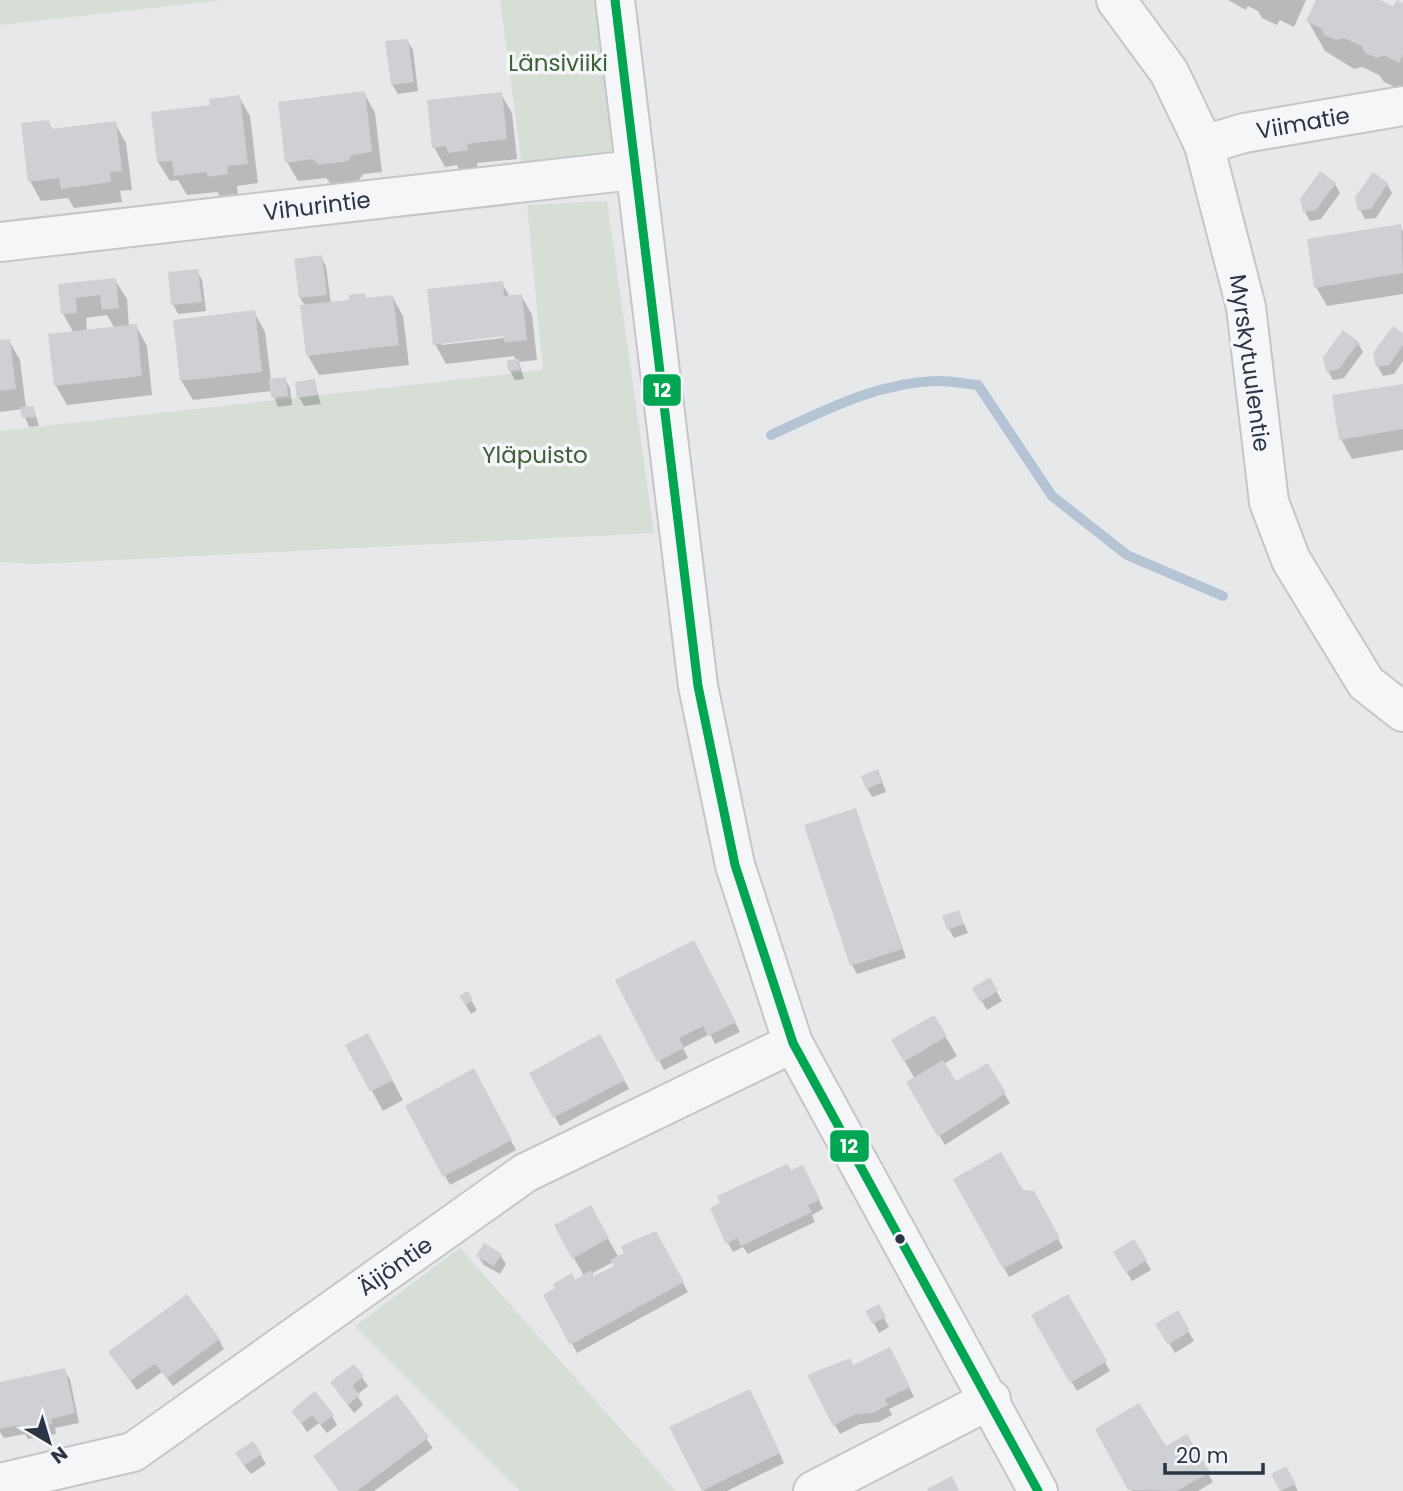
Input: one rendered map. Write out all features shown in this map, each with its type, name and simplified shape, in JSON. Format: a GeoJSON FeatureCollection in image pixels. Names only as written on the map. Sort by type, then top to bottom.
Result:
{"type":"FeatureCollection","features":[{"type":"Feature","properties":{"kind":"street"},"geometry":{"type":"LineString","coordinates":[[615,0],[633,170],[698,686],[734,866],[793,1043],[991,1399],[1038,1491]]}},
{"type":"Feature","properties":{"kind":"street","name":"Myrskytuulentie"},"geometry":{"type":"LineString","coordinates":[[1116,0],[1169,72],[1204,145],[1246,307],[1269,502],[1291,560],[1366,683],[1403,712]]}},
{"type":"Feature","properties":{"kind":"street","name":"Viimatie"},"geometry":{"type":"LineString","coordinates":[[1204,145],[1244,133],[1403,106]]}},
{"type":"Feature","properties":{"kind":"street","name":"Vihurintie"},"geometry":{"type":"LineString","coordinates":[[0,242],[633,170]]}},
{"type":"Feature","properties":{"kind":"street","name":"Äijöntie"},"geometry":{"type":"LineString","coordinates":[[0,1483],[133,1452],[524,1173],[793,1043]]}},
{"type":"Feature","properties":{"kind":"street"},"geometry":{"type":"LineString","coordinates":[[813,1491],[991,1399]]}},
{"type":"Feature","properties":{"kind":"green space"},"geometry":{"type":"Polygon","coordinates":[[[0,0],[223,0],[0,25],[0,0]]]}},
{"type":"Feature","properties":{"kind":"green space","name":"Länsiviiki"},"geometry":{"type":"Polygon","coordinates":[[[500,0],[599,0],[618,155],[522,165],[500,0]]]}},
{"type":"Feature","properties":{"kind":"green space","name":"Yläpuisto"},"geometry":{"type":"Polygon","coordinates":[[[607,201],[654,533],[37,564],[0,562],[0,431],[543,370],[527,205],[607,201]]]}},
{"type":"Feature","properties":{"kind":"green space"},"geometry":{"type":"Polygon","coordinates":[[[460,1248],[676,1491],[520,1491],[355,1326],[460,1248]]]}},
{"type":"Feature","properties":{"kind":"building"},"geometry":{"type":"Polygon","coordinates":[[[1316,0],[1380,0],[1393,6],[1397,0],[1403,3],[1403,55],[1399,63],[1384,55],[1377,58],[1365,53],[1362,46],[1344,38],[1336,40],[1324,35],[1322,29],[1306,21],[1316,0]]]}},
{"type":"Feature","properties":{"kind":"building"},"geometry":{"type":"Polygon","coordinates":[[[408,39],[414,82],[391,85],[385,41],[408,39]]]}},
{"type":"Feature","properties":{"kind":"building"},"geometry":{"type":"Polygon","coordinates":[[[365,91],[372,152],[352,155],[348,161],[319,165],[313,159],[285,163],[278,102],[365,91]]]}},
{"type":"Feature","properties":{"kind":"building"},"geometry":{"type":"Polygon","coordinates":[[[502,92],[507,139],[467,144],[468,150],[448,153],[446,146],[432,148],[427,100],[502,92]]]}},
{"type":"Feature","properties":{"kind":"building"},"geometry":{"type":"Polygon","coordinates":[[[240,95],[248,164],[227,166],[228,174],[207,177],[207,172],[174,176],[172,161],[157,162],[151,112],[210,105],[209,99],[240,95]]]}},
{"type":"Feature","properties":{"kind":"building"},"geometry":{"type":"Polygon","coordinates":[[[49,120],[51,129],[116,121],[122,171],[110,172],[111,182],[61,189],[59,178],[28,182],[21,123],[49,120]]]}},
{"type":"Feature","properties":{"kind":"building"},"geometry":{"type":"Polygon","coordinates":[[[1320,171],[1336,183],[1316,210],[1303,212],[1300,199],[1320,171]]]}},
{"type":"Feature","properties":{"kind":"building"},"geometry":{"type":"Polygon","coordinates":[[[1373,172],[1388,183],[1371,209],[1358,211],[1355,197],[1373,172]]]}},
{"type":"Feature","properties":{"kind":"building"},"geometry":{"type":"Polygon","coordinates":[[[1401,224],[1403,273],[1314,288],[1307,239],[1401,224]]]}},
{"type":"Feature","properties":{"kind":"building"},"geometry":{"type":"Polygon","coordinates":[[[322,255],[327,295],[299,298],[294,259],[322,255]]]}},
{"type":"Feature","properties":{"kind":"building"},"geometry":{"type":"Polygon","coordinates":[[[198,269],[202,302],[171,305],[168,272],[198,269]]]}},
{"type":"Feature","properties":{"kind":"building"},"geometry":{"type":"Polygon","coordinates":[[[116,278],[119,308],[102,310],[100,295],[76,298],[77,313],[61,314],[58,284],[116,278]]]}},
{"type":"Feature","properties":{"kind":"building"},"geometry":{"type":"Polygon","coordinates":[[[503,281],[504,296],[522,294],[527,340],[505,343],[503,336],[433,345],[427,289],[503,281]]]}},
{"type":"Feature","properties":{"kind":"building"},"geometry":{"type":"Polygon","coordinates":[[[365,293],[366,298],[393,295],[399,345],[306,356],[300,305],[349,300],[349,295],[365,293]]]}},
{"type":"Feature","properties":{"kind":"building"},"geometry":{"type":"Polygon","coordinates":[[[255,310],[262,372],[180,381],[173,320],[255,310]]]}},
{"type":"Feature","properties":{"kind":"building"},"geometry":{"type":"Polygon","coordinates":[[[137,324],[142,376],[54,386],[48,334],[137,324]]]}},
{"type":"Feature","properties":{"kind":"building"},"geometry":{"type":"Polygon","coordinates":[[[1393,326],[1403,333],[1403,345],[1389,365],[1376,367],[1373,353],[1393,326]]]}},
{"type":"Feature","properties":{"kind":"building"},"geometry":{"type":"Polygon","coordinates":[[[1343,330],[1359,342],[1339,369],[1326,372],[1323,357],[1343,330]]]}},
{"type":"Feature","properties":{"kind":"building"},"geometry":{"type":"Polygon","coordinates":[[[10,339],[16,389],[0,391],[0,340],[10,339]]]}},
{"type":"Feature","properties":{"kind":"building"},"geometry":{"type":"Polygon","coordinates":[[[519,359],[520,370],[508,371],[507,360],[519,359]]]}},
{"type":"Feature","properties":{"kind":"building"},"geometry":{"type":"Polygon","coordinates":[[[286,377],[288,396],[271,398],[269,379],[286,377]]]}},
{"type":"Feature","properties":{"kind":"building"},"geometry":{"type":"Polygon","coordinates":[[[315,379],[317,395],[297,398],[295,382],[315,379]]]}},
{"type":"Feature","properties":{"kind":"building"},"geometry":{"type":"Polygon","coordinates":[[[1403,384],[1403,429],[1339,440],[1332,395],[1403,384]]]}},
{"type":"Feature","properties":{"kind":"building"},"geometry":{"type":"Polygon","coordinates":[[[34,406],[35,417],[22,418],[20,407],[34,406]]]}},
{"type":"Feature","properties":{"kind":"building"},"geometry":{"type":"Polygon","coordinates":[[[878,769],[883,782],[866,789],[861,776],[878,769]]]}},
{"type":"Feature","properties":{"kind":"building"},"geometry":{"type":"Polygon","coordinates":[[[856,808],[902,949],[850,966],[804,825],[856,808]]]}},
{"type":"Feature","properties":{"kind":"building"},"geometry":{"type":"Polygon","coordinates":[[[959,910],[964,924],[947,930],[942,916],[959,910]]]}},
{"type":"Feature","properties":{"kind":"building"},"geometry":{"type":"Polygon","coordinates":[[[694,940],[736,1022],[708,1036],[703,1026],[679,1038],[684,1048],[657,1062],[615,980],[694,940]]]}},
{"type":"Feature","properties":{"kind":"building"},"geometry":{"type":"Polygon","coordinates":[[[990,977],[998,991],[980,1002],[972,988],[990,977]]]}},
{"type":"Feature","properties":{"kind":"building"},"geometry":{"type":"Polygon","coordinates":[[[468,991],[473,1000],[465,1005],[459,996],[468,991]]]}},
{"type":"Feature","properties":{"kind":"building"},"geometry":{"type":"Polygon","coordinates":[[[934,1015],[947,1036],[904,1062],[891,1040],[934,1015]]]}},
{"type":"Feature","properties":{"kind":"building"},"geometry":{"type":"Polygon","coordinates":[[[368,1033],[393,1080],[370,1092],[345,1045],[368,1033]]]}},
{"type":"Feature","properties":{"kind":"building"},"geometry":{"type":"Polygon","coordinates":[[[600,1034],[625,1080],[553,1118],[529,1073],[600,1034]]]}},
{"type":"Feature","properties":{"kind":"building"},"geometry":{"type":"Polygon","coordinates":[[[943,1060],[956,1081],[988,1063],[1006,1093],[938,1137],[906,1082],[943,1060]]]}},
{"type":"Feature","properties":{"kind":"building"},"geometry":{"type":"Polygon","coordinates":[[[474,1068],[512,1140],[443,1177],[405,1106],[474,1068]]]}},
{"type":"Feature","properties":{"kind":"building"},"geometry":{"type":"Polygon","coordinates":[[[1001,1152],[1023,1190],[1034,1191],[1060,1238],[1003,1269],[953,1179],[1001,1152]]]}},
{"type":"Feature","properties":{"kind":"building"},"geometry":{"type":"Polygon","coordinates":[[[787,1164],[791,1170],[803,1165],[820,1200],[808,1205],[812,1212],[741,1246],[737,1238],[726,1244],[710,1208],[720,1203],[717,1196],[787,1164]]]}},
{"type":"Feature","properties":{"kind":"building"},"geometry":{"type":"Polygon","coordinates":[[[591,1205],[609,1238],[572,1259],[554,1225],[591,1205]]]}},
{"type":"Feature","properties":{"kind":"building"},"geometry":{"type":"Polygon","coordinates":[[[656,1231],[684,1282],[570,1345],[543,1295],[555,1288],[553,1284],[572,1273],[575,1280],[591,1270],[594,1276],[614,1266],[610,1260],[624,1253],[621,1246],[656,1231]]]}},
{"type":"Feature","properties":{"kind":"building"},"geometry":{"type":"Polygon","coordinates":[[[1134,1239],[1147,1260],[1126,1273],[1113,1252],[1134,1239]]]}},
{"type":"Feature","properties":{"kind":"building"},"geometry":{"type":"Polygon","coordinates":[[[484,1243],[502,1254],[494,1266],[476,1256],[484,1243]]]}},
{"type":"Feature","properties":{"kind":"building"},"geometry":{"type":"Polygon","coordinates":[[[187,1294],[220,1339],[167,1378],[155,1364],[130,1381],[108,1352],[187,1294]]]}},
{"type":"Feature","properties":{"kind":"building"},"geometry":{"type":"Polygon","coordinates":[[[1068,1294],[1107,1361],[1070,1383],[1031,1315],[1068,1294]]]}},
{"type":"Feature","properties":{"kind":"building"},"geometry":{"type":"Polygon","coordinates":[[[879,1304],[886,1317],[872,1324],[865,1311],[879,1304]]]}},
{"type":"Feature","properties":{"kind":"building"},"geometry":{"type":"Polygon","coordinates":[[[1178,1310],[1190,1331],[1168,1345],[1155,1324],[1178,1310]]]}},
{"type":"Feature","properties":{"kind":"building"},"geometry":{"type":"Polygon","coordinates":[[[890,1347],[910,1387],[885,1399],[888,1405],[873,1413],[854,1415],[833,1426],[807,1375],[850,1358],[853,1365],[890,1347]]]}},
{"type":"Feature","properties":{"kind":"building"},"geometry":{"type":"Polygon","coordinates":[[[354,1364],[364,1376],[352,1386],[360,1395],[348,1405],[330,1382],[354,1364]]]}},
{"type":"Feature","properties":{"kind":"building"},"geometry":{"type":"Polygon","coordinates":[[[65,1368],[75,1413],[51,1419],[52,1424],[21,1431],[19,1425],[0,1429],[0,1382],[65,1368]]]}},
{"type":"Feature","properties":{"kind":"building"},"geometry":{"type":"Polygon","coordinates":[[[750,1389],[780,1453],[702,1491],[669,1427],[750,1389]]]}},
{"type":"Feature","properties":{"kind":"building"},"geometry":{"type":"Polygon","coordinates":[[[315,1391],[334,1415],[321,1425],[312,1415],[301,1424],[291,1411],[315,1391]]]}},
{"type":"Feature","properties":{"kind":"building"},"geometry":{"type":"Polygon","coordinates":[[[397,1394],[429,1437],[357,1491],[339,1491],[313,1456],[397,1394]]]}},
{"type":"Feature","properties":{"kind":"building"},"geometry":{"type":"Polygon","coordinates":[[[1139,1403],[1166,1446],[1187,1434],[1210,1472],[1177,1491],[1128,1490],[1095,1429],[1139,1403]]]}},
{"type":"Feature","properties":{"kind":"building"},"geometry":{"type":"Polygon","coordinates":[[[253,1441],[262,1454],[244,1466],[235,1453],[253,1441]]]}},
{"type":"Feature","properties":{"kind":"building"},"geometry":{"type":"Polygon","coordinates":[[[1286,1466],[1296,1484],[1280,1491],[1271,1474],[1286,1466]]]}},
{"type":"Feature","properties":{"kind":"building"},"geometry":{"type":"Polygon","coordinates":[[[952,1476],[959,1491],[928,1491],[927,1489],[952,1476]]]}},
{"type":"Feature","properties":{"kind":"waterway"},"geometry":{"type":"LineString","coordinates":[[771,435],[851,400],[892,387],[940,381],[978,385],[1052,496],[1127,555],[1223,596]]}},
{"type":"Feature","properties":{"kind":"transit line","name":"12"},"geometry":{"type":"LineString","coordinates":[[615,0],[698,686],[735,865],[793,1043],[1038,1491]]}}]}
